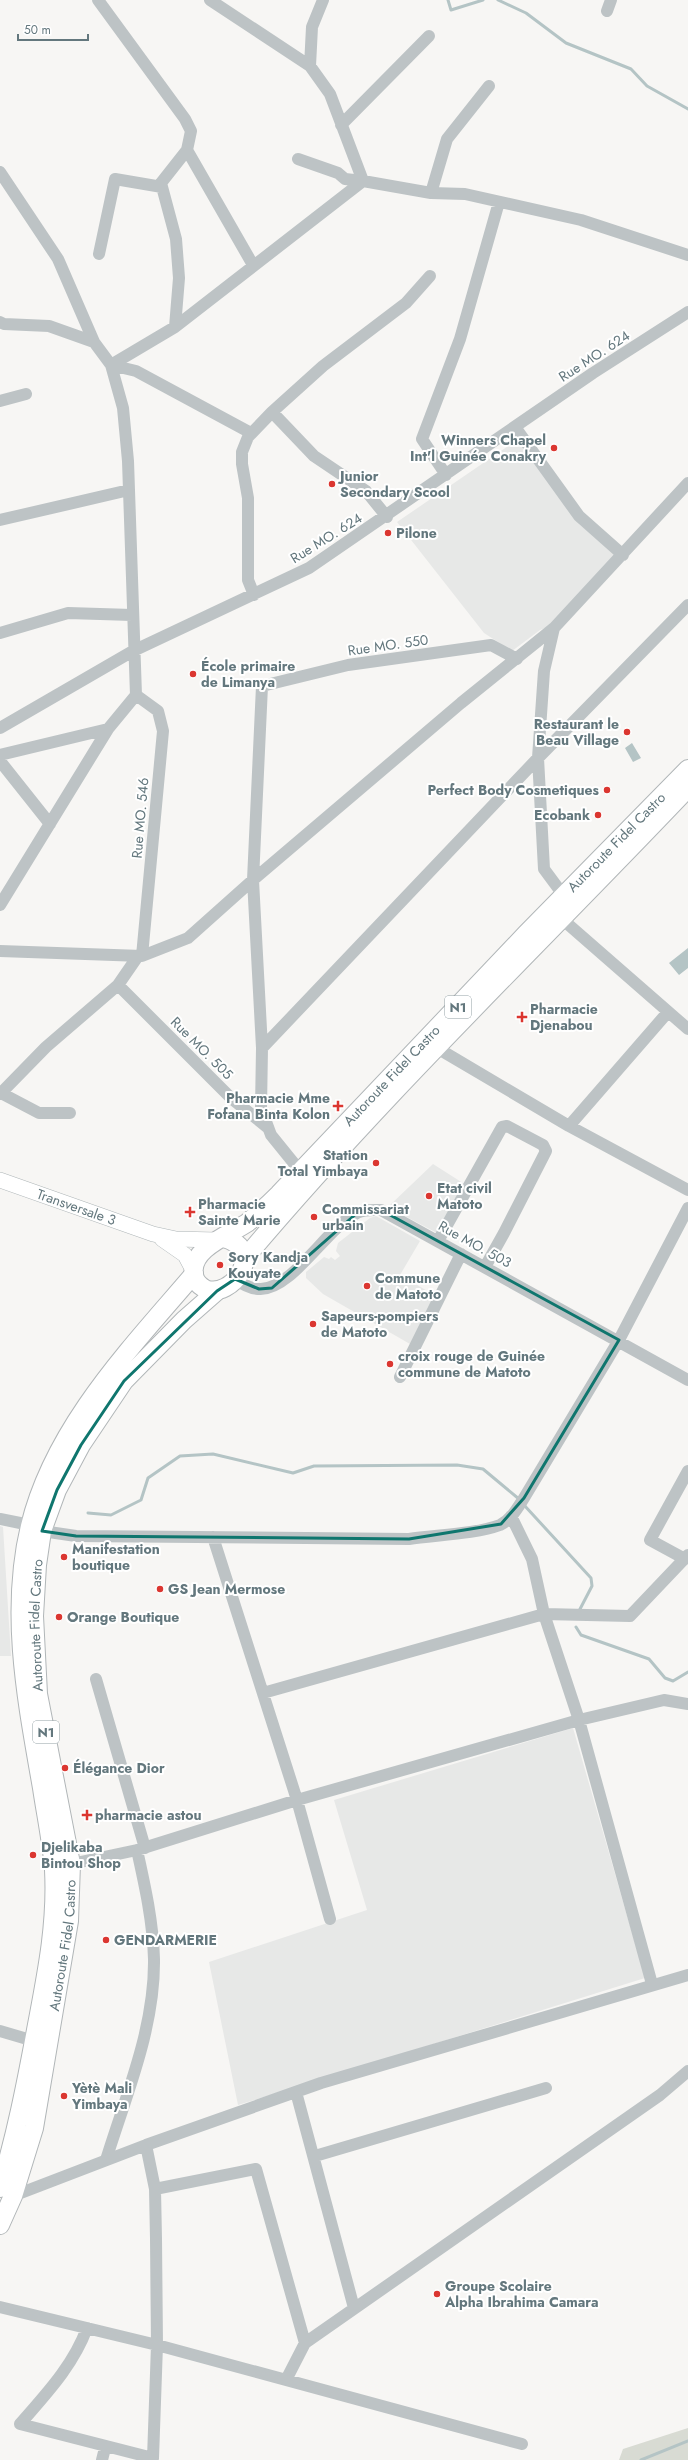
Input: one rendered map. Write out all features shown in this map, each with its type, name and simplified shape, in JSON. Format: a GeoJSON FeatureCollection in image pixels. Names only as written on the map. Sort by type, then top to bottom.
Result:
{"type":"FeatureCollection","features":[{"type":"Feature","properties":{"kind":"highway","name":"Autoroute Fidel Castro"},"geometry":{"type":"LineString","coordinates":[[245,1258],[305,1177],[564,896],[688,769]]}},
{"type":"Feature","properties":{"kind":"highway","name":"Autoroute Fidel Castro"},"geometry":{"type":"LineString","coordinates":[[220,1239],[265,1208],[305,1177],[437,1048],[688,788]]}},
{"type":"Feature","properties":{"kind":"highway"},"geometry":{"type":"LineString","coordinates":[[220,1239],[233,1241],[239,1246],[245,1258],[241,1272],[225,1288],[217,1291],[200,1286],[193,1272],[198,1257],[220,1239]]}},
{"type":"Feature","properties":{"kind":"highway","name":"Autoroute Fidel Castro"},"geometry":{"type":"LineString","coordinates":[[6,2192],[34,2128],[69,1921],[71,1864],[38,1694],[36,1674],[34,1616],[37,1565],[36,1528],[44,1484],[68,1435],[113,1369],[193,1272]]}},
{"type":"Feature","properties":{"kind":"highway","name":"Autoroute Fidel Castro"},"geometry":{"type":"LineString","coordinates":[[0,2224],[55,1919],[51,1844],[26,1694],[20,1623],[23,1562],[36,1528],[81,1445],[124,1380],[184,1320],[217,1291]]}},
{"type":"Feature","properties":{"kind":"main road","name":"Transversale 3"},"geometry":{"type":"LineString","coordinates":[[0,1180],[153,1234],[176,1239],[220,1239]]}},
{"type":"Feature","properties":{"kind":"main road","name":"Transversale 3"},"geometry":{"type":"LineString","coordinates":[[153,1234],[185,1255],[193,1272]]}},
{"type":"Feature","properties":{"kind":"street"},"geometry":{"type":"LineString","coordinates":[[98,0],[185,119],[190,131],[187,150],[161,183],[176,239],[178,278],[175,326]]}},
{"type":"Feature","properties":{"kind":"street"},"geometry":{"type":"LineString","coordinates":[[210,0],[310,66],[330,94],[363,181]]}},
{"type":"Feature","properties":{"kind":"street"},"geometry":{"type":"LineString","coordinates":[[310,66],[312,27],[323,0]]}},
{"type":"Feature","properties":{"kind":"street"},"geometry":{"type":"LineString","coordinates":[[341,125],[428,36]]}},
{"type":"Feature","properties":{"kind":"street"},"geometry":{"type":"LineString","coordinates":[[431,193],[447,139],[489,86]]}},
{"type":"Feature","properties":{"kind":"street"},"geometry":{"type":"LineString","coordinates":[[187,150],[254,265]]}},
{"type":"Feature","properties":{"kind":"street"},"geometry":{"type":"LineString","coordinates":[[298,159],[338,173],[344,179],[431,193],[465,194],[581,220],[688,255]]}},
{"type":"Feature","properties":{"kind":"street"},"geometry":{"type":"LineString","coordinates":[[0,905],[108,730],[136,695],[133,651],[129,490],[123,408],[110,365],[94,342],[58,259],[1,179]]}},
{"type":"Feature","properties":{"kind":"street"},"geometry":{"type":"LineString","coordinates":[[99,254],[115,179],[162,187]]}},
{"type":"Feature","properties":{"kind":"street"},"geometry":{"type":"LineString","coordinates":[[110,365],[175,326],[363,181]]}},
{"type":"Feature","properties":{"kind":"street"},"geometry":{"type":"LineString","coordinates":[[446,475],[422,439],[460,340],[499,202]]}},
{"type":"Feature","properties":{"kind":"street"},"geometry":{"type":"LineString","coordinates":[[254,594],[248,580],[248,498],[242,464],[242,452],[251,433],[323,366],[406,303],[430,276]]}},
{"type":"Feature","properties":{"kind":"street","name":"Rue MO. 624"},"geometry":{"type":"LineString","coordinates":[[0,728],[133,651],[309,568],[387,517],[515,427],[688,312]]}},
{"type":"Feature","properties":{"kind":"street"},"geometry":{"type":"LineString","coordinates":[[0,322],[4,324],[49,326],[94,342]]}},
{"type":"Feature","properties":{"kind":"street"},"geometry":{"type":"LineString","coordinates":[[110,365],[136,371],[251,433]]}},
{"type":"Feature","properties":{"kind":"street"},"geometry":{"type":"LineString","coordinates":[[0,401],[26,394]]}},
{"type":"Feature","properties":{"kind":"street"},"geometry":{"type":"LineString","coordinates":[[272,412],[314,456],[366,491],[387,517]]}},
{"type":"Feature","properties":{"kind":"street"},"geometry":{"type":"LineString","coordinates":[[515,427],[579,516],[623,554]]}},
{"type":"Feature","properties":{"kind":"street"},"geometry":{"type":"LineString","coordinates":[[0,951],[140,956],[188,938],[253,880],[455,708],[529,650],[554,628],[688,483]]}},
{"type":"Feature","properties":{"kind":"street"},"geometry":{"type":"LineString","coordinates":[[0,520],[129,490]]}},
{"type":"Feature","properties":{"kind":"street"},"geometry":{"type":"LineString","coordinates":[[262,1048],[538,758],[688,605]]}},
{"type":"Feature","properties":{"kind":"street"},"geometry":{"type":"LineString","coordinates":[[0,633],[68,613],[132,615]]}},
{"type":"Feature","properties":{"kind":"street"},"geometry":{"type":"LineString","coordinates":[[554,628],[544,671],[538,758],[544,869],[564,896]]}},
{"type":"Feature","properties":{"kind":"street","name":"Rue MO. 550"},"geometry":{"type":"LineString","coordinates":[[253,880],[262,686],[348,665],[491,645],[517,659]]}},
{"type":"Feature","properties":{"kind":"street"},"geometry":{"type":"LineString","coordinates":[[529,650],[539,656],[544,671]]}},
{"type":"Feature","properties":{"kind":"street","name":"Rue MO. 546"},"geometry":{"type":"LineString","coordinates":[[136,695],[158,711],[163,731],[140,956]]}},
{"type":"Feature","properties":{"kind":"street"},"geometry":{"type":"LineString","coordinates":[[0,755],[108,730]]}},
{"type":"Feature","properties":{"kind":"street"},"geometry":{"type":"LineString","coordinates":[[0,761],[50,824]]}},
{"type":"Feature","properties":{"kind":"street"},"geometry":{"type":"LineString","coordinates":[[253,880],[262,1048],[261,1108],[271,1135],[305,1177]]}},
{"type":"Feature","properties":{"kind":"street"},"geometry":{"type":"LineString","coordinates":[[562,919],[688,1029]]}},
{"type":"Feature","properties":{"kind":"street"},"geometry":{"type":"LineString","coordinates":[[70,1113],[39,1112],[0,1093],[46,1047],[118,985],[140,956]]}},
{"type":"Feature","properties":{"kind":"street","name":"Rue MO. 505"},"geometry":{"type":"LineString","coordinates":[[118,985],[231,1098],[268,1128]]}},
{"type":"Feature","properties":{"kind":"street"},"geometry":{"type":"LineString","coordinates":[[569,1126],[668,1012]]}},
{"type":"Feature","properties":{"kind":"street"},"geometry":{"type":"LineString","coordinates":[[437,1048],[569,1126],[688,1190]]}},
{"type":"Feature","properties":{"kind":"street"},"geometry":{"type":"LineString","coordinates":[[438,1241],[502,1127],[507,1126],[543,1145],[546,1151],[511,1221],[485,1267]]}},
{"type":"Feature","properties":{"kind":"street"},"geometry":{"type":"LineString","coordinates":[[0,1519],[76,1536],[213,1538],[409,1539],[501,1524],[518,1507],[618,1340],[688,1208]]}},
{"type":"Feature","properties":{"kind":"street","name":"Rue MO. 503"},"geometry":{"type":"LineString","coordinates":[[235,1279],[246,1286],[259,1289],[272,1288],[293,1272],[343,1222],[357,1213],[369,1209],[381,1210],[688,1380]]}},
{"type":"Feature","properties":{"kind":"street"},"geometry":{"type":"LineString","coordinates":[[400,1377],[461,1254]]}},
{"type":"Feature","properties":{"kind":"street"},"geometry":{"type":"LineString","coordinates":[[263,1693],[544,1614],[630,1616],[686,1557],[650,1540],[688,1471]]}},
{"type":"Feature","properties":{"kind":"street"},"geometry":{"type":"LineString","coordinates":[[518,1507],[532,1559],[544,1614],[579,1720],[652,1984]]}},
{"type":"Feature","properties":{"kind":"street"},"geometry":{"type":"LineString","coordinates":[[213,1538],[297,1800],[330,1919]]}},
{"type":"Feature","properties":{"kind":"street"},"geometry":{"type":"LineString","coordinates":[[96,1679],[141,1849],[150,1913],[154,1959],[151,2005],[138,2057],[106,2160]]}},
{"type":"Feature","properties":{"kind":"street"},"geometry":{"type":"LineString","coordinates":[[71,1864],[141,1849],[297,1800],[579,1720],[664,1700],[688,1704]]}},
{"type":"Feature","properties":{"kind":"street"},"geometry":{"type":"LineString","coordinates":[[6,2192],[106,2160],[296,2092],[652,1984],[688,1975]]}},
{"type":"Feature","properties":{"kind":"street"},"geometry":{"type":"LineString","coordinates":[[0,2032],[34,2041]]}},
{"type":"Feature","properties":{"kind":"street"},"geometry":{"type":"LineString","coordinates":[[286,2380],[305,2343],[660,2095],[688,2071]]}},
{"type":"Feature","properties":{"kind":"street"},"geometry":{"type":"LineString","coordinates":[[315,2156],[546,2088]]}},
{"type":"Feature","properties":{"kind":"street"},"geometry":{"type":"LineString","coordinates":[[296,2092],[315,2156],[354,2308]]}},
{"type":"Feature","properties":{"kind":"street"},"geometry":{"type":"LineString","coordinates":[[87,2328],[79,2351],[52,2387],[20,2424],[105,2448],[153,2458],[157,2345],[155,2189],[146,2145]]}},
{"type":"Feature","properties":{"kind":"street"},"geometry":{"type":"LineString","coordinates":[[155,2189],[256,2169],[305,2343]]}},
{"type":"Feature","properties":{"kind":"street"},"geometry":{"type":"LineString","coordinates":[[0,2307],[157,2345],[522,2444]]}},
{"type":"Feature","properties":{"kind":"street"},"geometry":{"type":"LineString","coordinates":[[102,2460],[105,2448]]}},
{"type":"Feature","properties":{"kind":"highlighted area"},"geometry":{"type":"Polygon","coordinates":[[[381,1210],[619,1340],[524,1498],[501,1524],[409,1539],[76,1536],[42,1531],[57,1490],[81,1445],[124,1381],[217,1291],[235,1279],[259,1289],[272,1288],[357,1213],[381,1210]]]}},
{"type":"Feature","properties":{"kind":"shaded area"},"geometry":{"type":"Polygon","coordinates":[[[520,438],[579,524],[615,554],[553,625],[540,630],[512,651],[484,633],[397,522],[520,438]]]}},
{"type":"Feature","properties":{"kind":"shaded area"},"geometry":{"type":"Polygon","coordinates":[[[632,743],[641,758],[633,762],[625,748],[632,743]]]}},
{"type":"Feature","properties":{"kind":"shaded area"},"geometry":{"type":"Polygon","coordinates":[[[688,948],[688,968],[679,975],[669,963],[688,948]]]}},
{"type":"Feature","properties":{"kind":"shaded area","name":"Etat civil Matoto"},"geometry":{"type":"Polygon","coordinates":[[[433,1164],[466,1185],[437,1233],[388,1207],[433,1164]]]}},
{"type":"Feature","properties":{"kind":"shaded area","name":"Commune de Matoto"},"geometry":{"type":"Polygon","coordinates":[[[376,1216],[420,1241],[400,1275],[436,1296],[410,1344],[323,1294],[306,1278],[306,1272],[324,1257],[329,1259],[331,1257],[335,1260],[340,1256],[336,1251],[338,1243],[370,1218],[376,1216]]]}},
{"type":"Feature","properties":{"kind":"shaded area"},"geometry":{"type":"Polygon","coordinates":[[[0,1526],[3,1527],[11,1656],[0,1656],[0,1526]]]}},
{"type":"Feature","properties":{"kind":"shaded area"},"geometry":{"type":"Polygon","coordinates":[[[573,1728],[645,1978],[238,2105],[209,1962],[367,1910],[334,1800],[573,1728]]]}},
{"type":"Feature","properties":{"kind":"shaded area"},"geometry":{"type":"Polygon","coordinates":[[[688,2428],[688,2460],[619,2460],[623,2449],[688,2428]]]}},
{"type":"Feature","properties":{"kind":"waterway"},"geometry":{"type":"LineString","coordinates":[[448,0],[451,10],[483,0]]}},
{"type":"Feature","properties":{"kind":"waterway"},"geometry":{"type":"LineString","coordinates":[[498,0],[526,13],[566,43],[631,69],[647,86],[688,109]]}},
{"type":"Feature","properties":{"kind":"waterway"},"geometry":{"type":"LineString","coordinates":[[88,1513],[111,1515],[141,1500],[148,1478],[180,1456],[213,1454],[293,1473],[314,1466],[457,1465],[483,1469],[519,1499]]}},
{"type":"Feature","properties":{"kind":"waterway"},"geometry":{"type":"LineString","coordinates":[[524,1505],[591,1578],[592,1586],[579,1611]]}},
{"type":"Feature","properties":{"kind":"waterway"},"geometry":{"type":"LineString","coordinates":[[576,1627],[581,1635],[649,1659],[665,1678],[673,1681],[688,1672]]}},
{"type":"Feature","properties":{"kind":"waterway"},"geometry":{"type":"LineString","coordinates":[[641,2460],[688,2441]]}},
{"type":"Feature","properties":{"kind":"place","name":"Winners Chapel Int'l Guinée Conakry"},"geometry":{"type":"Point","coordinates":[554,448]}},
{"type":"Feature","properties":{"kind":"place","name":"Junior Secondary Scool"},"geometry":{"type":"Point","coordinates":[332,484]}},
{"type":"Feature","properties":{"kind":"place","name":"Pilone"},"geometry":{"type":"Point","coordinates":[388,533]}},
{"type":"Feature","properties":{"kind":"place","name":"École primaire de Limanya"},"geometry":{"type":"Point","coordinates":[193,674]}},
{"type":"Feature","properties":{"kind":"place","name":"Restaurant le Beau Village"},"geometry":{"type":"Point","coordinates":[627,732]}},
{"type":"Feature","properties":{"kind":"place","name":"Perfect Body Cosmetiques"},"geometry":{"type":"Point","coordinates":[607,790]}},
{"type":"Feature","properties":{"kind":"place","name":"Ecobank"},"geometry":{"type":"Point","coordinates":[598,815]}},
{"type":"Feature","properties":{"kind":"place","name":"Pharmacie Djenabou"},"geometry":{"type":"Point","coordinates":[522,1017]}},
{"type":"Feature","properties":{"kind":"place","name":"Pharmacie Mme Fofana Binta Kolon"},"geometry":{"type":"Point","coordinates":[338,1106]}},
{"type":"Feature","properties":{"kind":"place","name":"Station Total Yimbaya"},"geometry":{"type":"Point","coordinates":[376,1163]}},
{"type":"Feature","properties":{"kind":"place","name":"Etat civil Matoto"},"geometry":{"type":"Point","coordinates":[429,1196]}},
{"type":"Feature","properties":{"kind":"place","name":"Pharmacie Sainte Marie"},"geometry":{"type":"Point","coordinates":[190,1212]}},
{"type":"Feature","properties":{"kind":"place","name":"Commissariat urbain"},"geometry":{"type":"Point","coordinates":[314,1217]}},
{"type":"Feature","properties":{"kind":"place","name":"Sory Kandja Kouyate"},"geometry":{"type":"Point","coordinates":[220,1265]}},
{"type":"Feature","properties":{"kind":"place","name":"Commune de Matoto"},"geometry":{"type":"Point","coordinates":[367,1286]}},
{"type":"Feature","properties":{"kind":"place","name":"Sapeurs-pompiers de Matoto"},"geometry":{"type":"Point","coordinates":[313,1324]}},
{"type":"Feature","properties":{"kind":"place","name":"croix rouge de Guinée commune de Matoto"},"geometry":{"type":"Point","coordinates":[390,1364]}},
{"type":"Feature","properties":{"kind":"place","name":"Manifestation boutique"},"geometry":{"type":"Point","coordinates":[64,1557]}},
{"type":"Feature","properties":{"kind":"place","name":"GS Jean Mermose"},"geometry":{"type":"Point","coordinates":[160,1589]}},
{"type":"Feature","properties":{"kind":"place","name":"Orange Boutique"},"geometry":{"type":"Point","coordinates":[59,1617]}},
{"type":"Feature","properties":{"kind":"place","name":"Élégance Dior"},"geometry":{"type":"Point","coordinates":[65,1768]}},
{"type":"Feature","properties":{"kind":"place","name":"pharmacie astou"},"geometry":{"type":"Point","coordinates":[87,1815]}},
{"type":"Feature","properties":{"kind":"place","name":"Djelikaba Bintou Shop"},"geometry":{"type":"Point","coordinates":[33,1855]}},
{"type":"Feature","properties":{"kind":"place","name":"GENDARMERIE"},"geometry":{"type":"Point","coordinates":[106,1940]}},
{"type":"Feature","properties":{"kind":"place","name":"Yètè Mali Yimbaya"},"geometry":{"type":"Point","coordinates":[64,2096]}},
{"type":"Feature","properties":{"kind":"place","name":"Groupe Scolaire Alpha Ibrahima Camara"},"geometry":{"type":"Point","coordinates":[437,2294]}}]}
